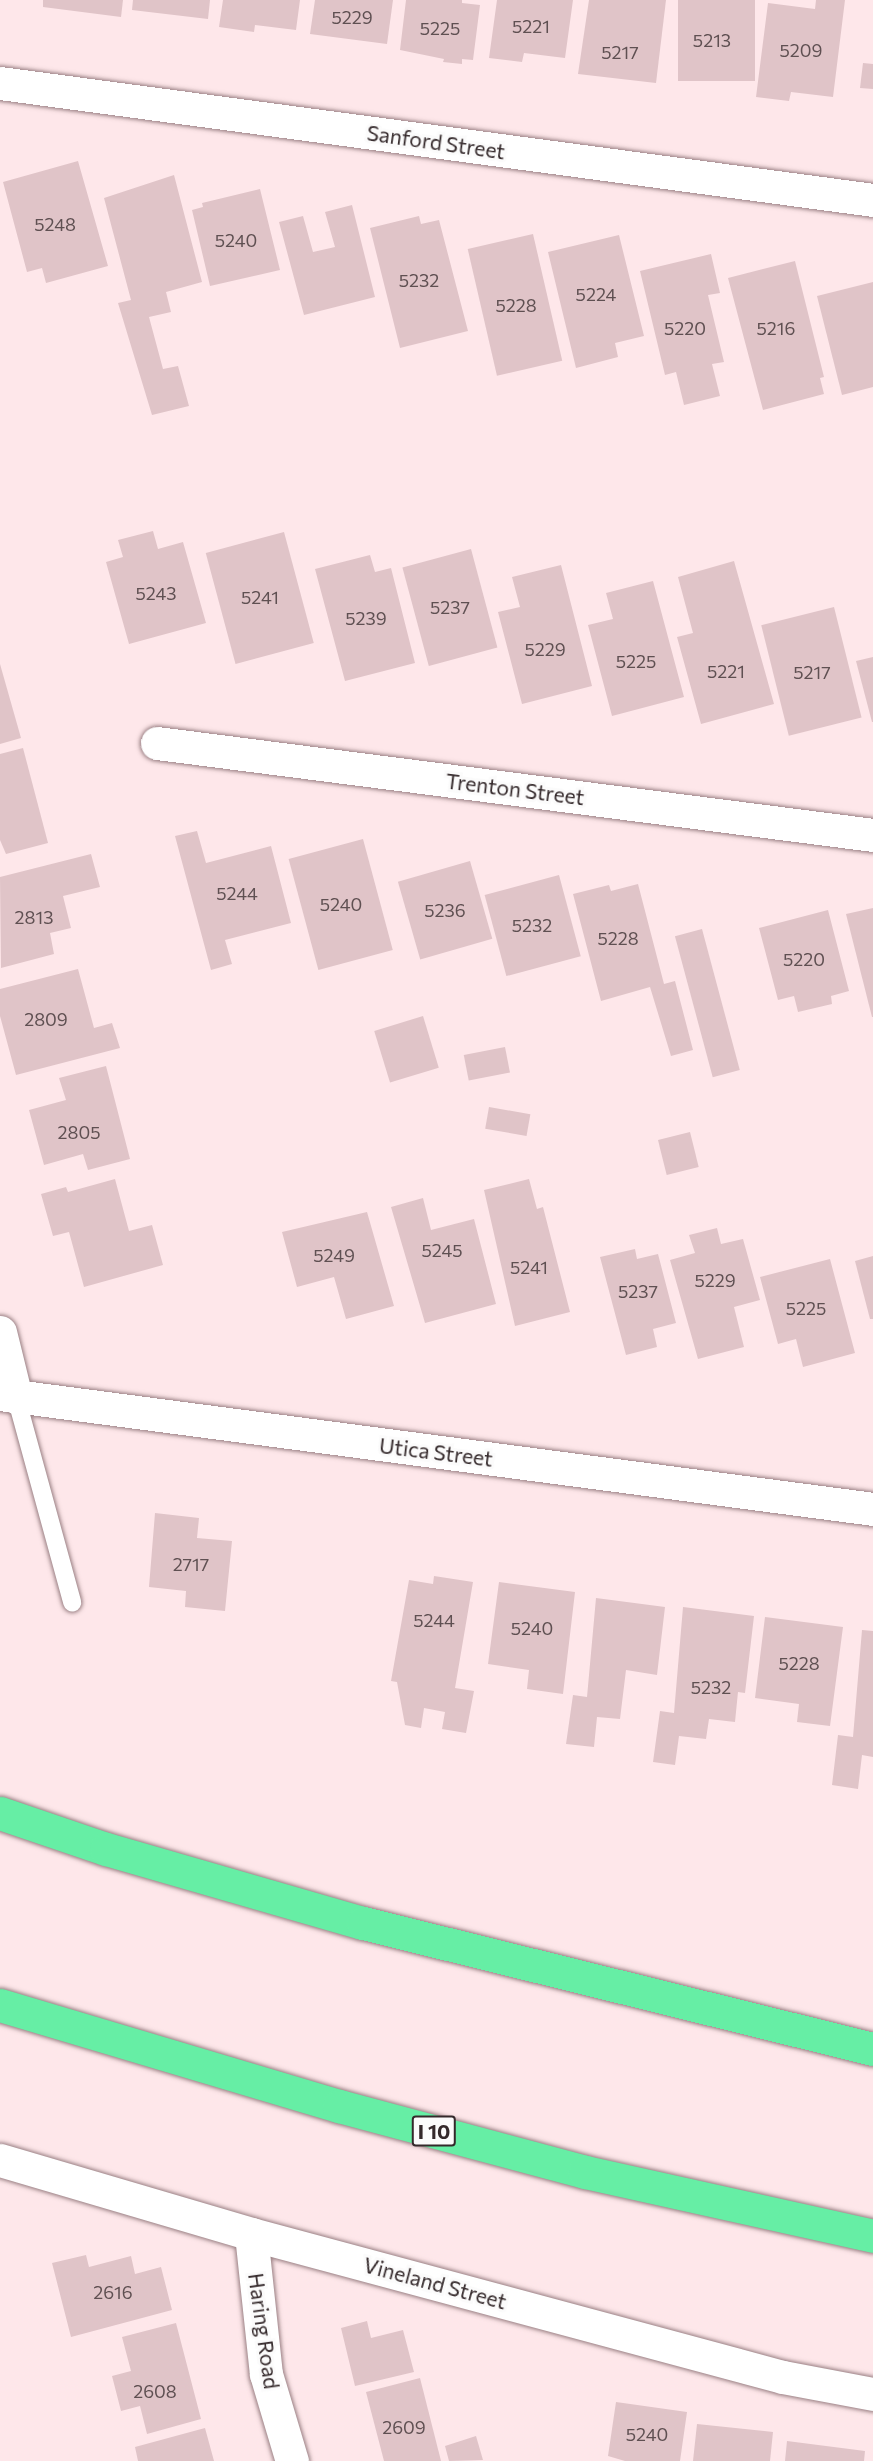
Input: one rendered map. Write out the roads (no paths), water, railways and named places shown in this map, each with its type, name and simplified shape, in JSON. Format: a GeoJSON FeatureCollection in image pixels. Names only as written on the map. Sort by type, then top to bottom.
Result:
{"type":"FeatureCollection","features":[{"type":"Feature","properties":{"kind":"highway"},"geometry":{"type":"LineString","coordinates":[[0,1813],[106,1849],[363,1923],[873,2049]]}},
{"type":"Feature","properties":{"kind":"highway","name":"I 10"},"geometry":{"type":"LineString","coordinates":[[0,2005],[339,2106],[585,2172],[873,2236]]}},
{"type":"Feature","properties":{"kind":"street","name":"Sanford Street"},"geometry":{"type":"LineString","coordinates":[[0,83],[873,200]]}},
{"type":"Feature","properties":{"kind":"street","name":"Trenton Street"},"geometry":{"type":"LineString","coordinates":[[157,743],[873,835]]}},
{"type":"Feature","properties":{"kind":"street"},"geometry":{"type":"LineString","coordinates":[[0,1332],[8,1396]]}},
{"type":"Feature","properties":{"kind":"street","name":"Utica Street"},"geometry":{"type":"LineString","coordinates":[[8,1396],[873,1509]]}},
{"type":"Feature","properties":{"kind":"street","name":"Vineland Street"},"geometry":{"type":"LineString","coordinates":[[0,2160],[251,2234],[783,2377],[873,2394]]}},
{"type":"Feature","properties":{"kind":"street","name":"Haring Road"},"geometry":{"type":"LineString","coordinates":[[251,2234],[266,2374],[292,2461]]}},
{"type":"Feature","properties":{"kind":"lane"},"geometry":{"type":"LineString","coordinates":[[8,1396],[72,1602]]}}]}
